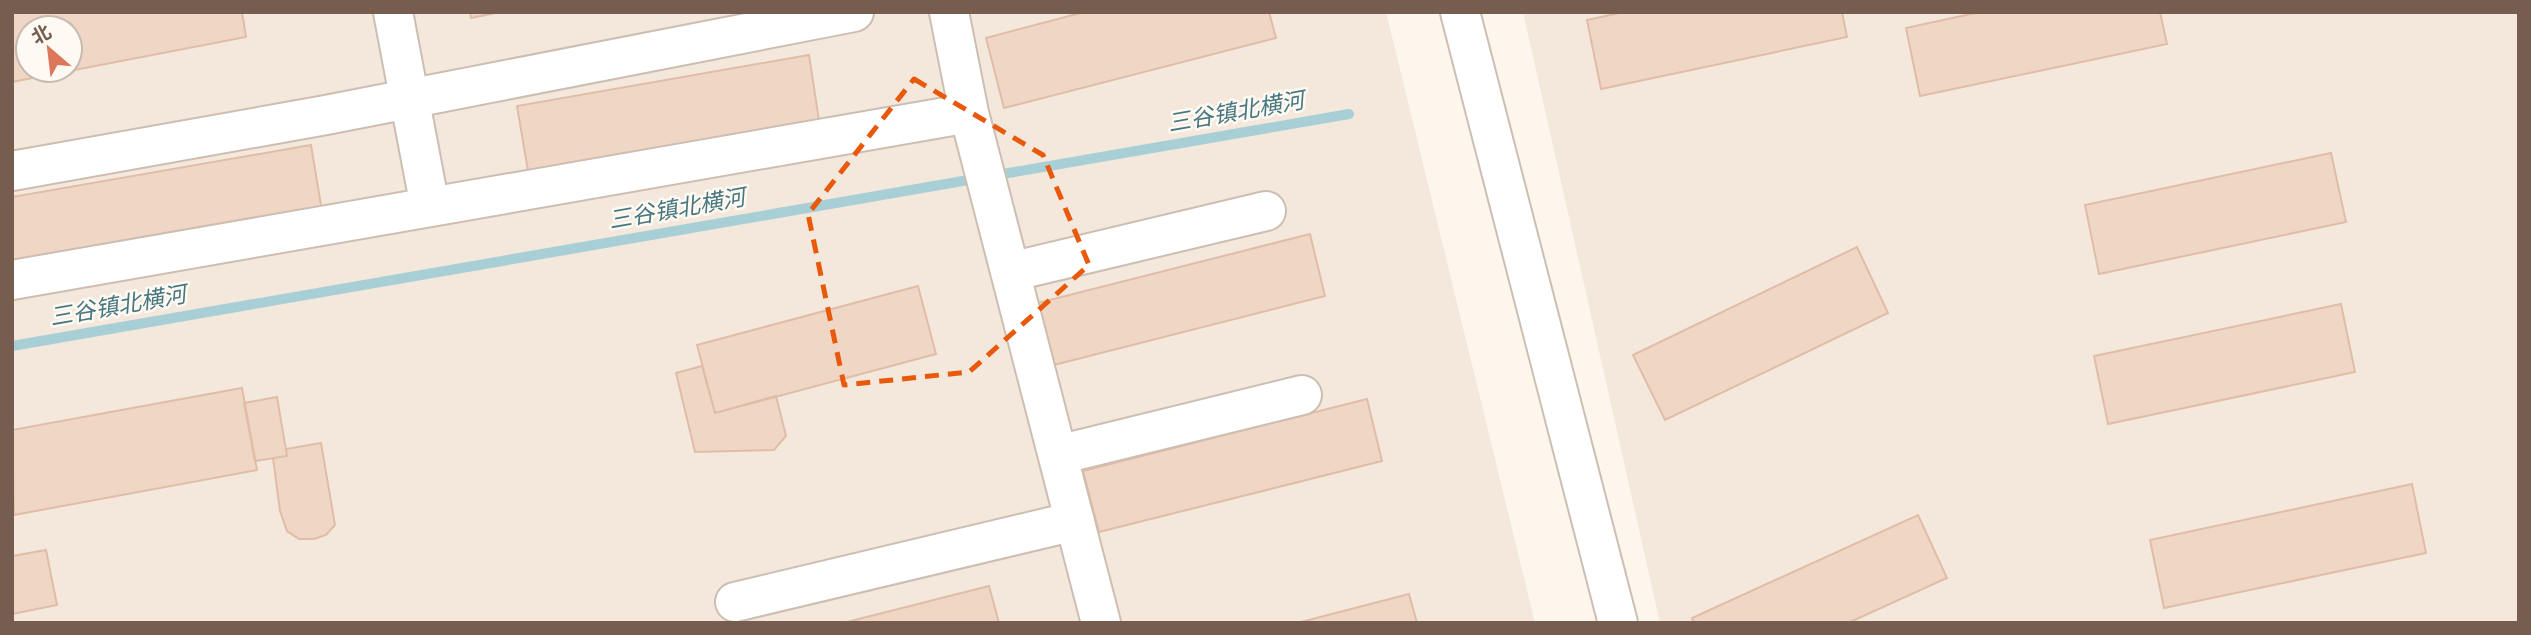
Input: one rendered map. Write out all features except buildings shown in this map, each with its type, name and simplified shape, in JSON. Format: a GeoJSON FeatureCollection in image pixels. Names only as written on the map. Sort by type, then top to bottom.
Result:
{"type":"FeatureCollection","features":[{"type":"Feature","properties":{"kind":"street"},"geometry":{"type":"LineString","coordinates":[[393,12],[429,207]]}},
{"type":"Feature","properties":{"kind":"street"},"geometry":{"type":"LineString","coordinates":[[12,171],[326,115],[854,12]]}},
{"type":"Feature","properties":{"kind":"street"},"geometry":{"type":"LineString","coordinates":[[949,12],[969,113],[1101,623]]}},
{"type":"Feature","properties":{"kind":"street"},"geometry":{"type":"LineString","coordinates":[[1460,12],[1618,623]]}},
{"type":"Feature","properties":{"kind":"street"},"geometry":{"type":"LineString","coordinates":[[12,280],[969,113]]}},
{"type":"Feature","properties":{"kind":"street"},"geometry":{"type":"LineString","coordinates":[[1010,272],[1266,211]]}},
{"type":"Feature","properties":{"kind":"street"},"geometry":{"type":"LineString","coordinates":[[1058,455],[1302,395]]}},
{"type":"Feature","properties":{"kind":"street"},"geometry":{"type":"LineString","coordinates":[[735,602],[1074,521]]}},
{"type":"Feature","properties":{"kind":"highlighted area"},"geometry":{"type":"Polygon","coordinates":[[[914,79],[1043,155],[1089,265],[969,372],[844,385],[808,214],[914,79]]]}},
{"type":"Feature","properties":{"kind":"shaded area"},"geometry":{"type":"Polygon","coordinates":[[[12,12],[1386,12],[1535,623],[12,623],[12,12]]]}},
{"type":"Feature","properties":{"kind":"shaded area"},"geometry":{"type":"Polygon","coordinates":[[[1523,12],[2519,12],[2519,623],[1660,623],[1523,12]]]}},
{"type":"Feature","properties":{"kind":"waterway","name":"三谷镇北横河"},"geometry":{"type":"LineString","coordinates":[[12,346],[1349,114]]}}]}
